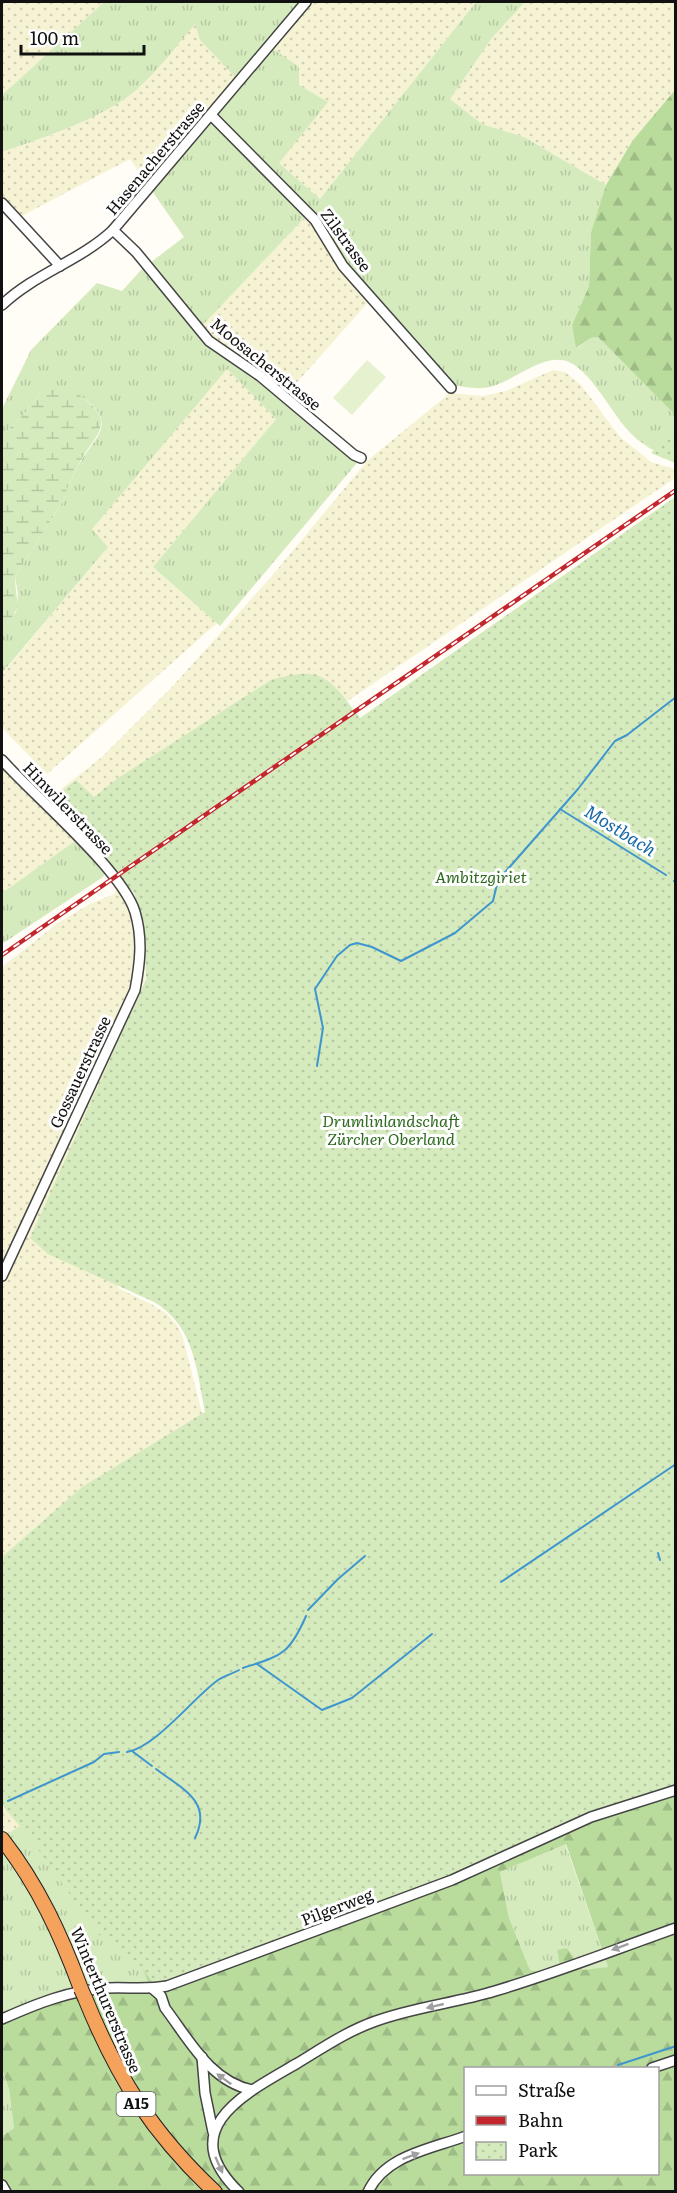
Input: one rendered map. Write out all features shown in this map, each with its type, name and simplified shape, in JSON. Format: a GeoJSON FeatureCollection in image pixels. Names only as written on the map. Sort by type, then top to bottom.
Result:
{"type":"FeatureCollection","features":[{"type":"Feature","properties":{"kind":"highway","name":"Winterthurerstrasse"},"geometry":{"type":"LineString","coordinates":[[2,1839],[42,1898],[111,2060],[138,2106],[171,2148],[215,2192]]}},
{"type":"Feature","properties":{"kind":"street","name":"Hasenacherstrasse"},"geometry":{"type":"LineString","coordinates":[[2,305],[17,292],[102,241],[306,2]]}},
{"type":"Feature","properties":{"kind":"street","name":"Zilstrasse"},"geometry":{"type":"LineString","coordinates":[[211,115],[315,220],[343,266],[451,388]]}},
{"type":"Feature","properties":{"kind":"street"},"geometry":{"type":"LineString","coordinates":[[2,203],[60,266]]}},
{"type":"Feature","properties":{"kind":"street","name":"Moosacherstrasse"},"geometry":{"type":"LineString","coordinates":[[113,230],[136,252],[209,341],[260,376],[354,455],[361,458]]}},
{"type":"Feature","properties":{"kind":"street","name":"Hinwilerstrasse"},"geometry":{"type":"LineString","coordinates":[[2,760],[114,877]]}},
{"type":"Feature","properties":{"kind":"street","name":"Gossauerstrasse"},"geometry":{"type":"LineString","coordinates":[[2,1276],[135,990],[141,962],[140,939],[134,910],[114,877]]}},
{"type":"Feature","properties":{"kind":"street","name":"Pilgerweg"},"geometry":{"type":"LineString","coordinates":[[2,2019],[39,2003],[77,1993],[107,1988],[153,1989],[441,1884],[583,1820],[675,1790]]}},
{"type":"Feature","properties":{"kind":"street"},"geometry":{"type":"LineString","coordinates":[[213,2132],[224,2112],[252,2090],[352,2031],[376,2021],[496,1991],[675,1928]]}},
{"type":"Feature","properties":{"kind":"street"},"geometry":{"type":"LineString","coordinates":[[153,1989],[161,1996],[165,2008],[202,2057],[226,2082],[252,2090]]}},
{"type":"Feature","properties":{"kind":"street"},"geometry":{"type":"LineString","coordinates":[[202,2057],[205,2093],[218,2165],[224,2176],[239,2192]]}},
{"type":"Feature","properties":{"kind":"street"},"geometry":{"type":"LineString","coordinates":[[655,2067],[675,2060]]}},
{"type":"Feature","properties":{"kind":"street"},"geometry":{"type":"LineString","coordinates":[[368,2192],[380,2173],[394,2162],[464,2136]]}},
{"type":"Feature","properties":{"kind":"street"},"geometry":{"type":"LineString","coordinates":[[2,2185],[6,2192]]}},
{"type":"Feature","properties":{"kind":"shaded area"},"geometry":{"type":"Polygon","coordinates":[[[2,2],[104,2],[2,95],[2,2]]]}},
{"type":"Feature","properties":{"kind":"shaded area"},"geometry":{"type":"Polygon","coordinates":[[[306,2],[476,2],[320,199],[279,163],[299,85],[269,46],[306,2]]]}},
{"type":"Feature","properties":{"kind":"shaded area"},"geometry":{"type":"Polygon","coordinates":[[[525,2],[675,2],[675,90],[633,140],[606,185],[524,137],[482,124],[449,99],[492,38],[525,2]]]}},
{"type":"Feature","properties":{"kind":"shaded area"},"geometry":{"type":"Polygon","coordinates":[[[195,23],[240,81],[150,188],[130,159],[18,218],[2,203],[2,152],[52,135],[118,103],[150,75],[195,23]]]}},
{"type":"Feature","properties":{"kind":"shaded area"},"geometry":{"type":"Polygon","coordinates":[[[309,213],[372,298],[284,397],[198,329],[309,213]]]}},
{"type":"Feature","properties":{"kind":"shaded area"},"geometry":{"type":"Polygon","coordinates":[[[227,369],[276,419],[153,567],[217,623],[47,774],[2,728],[2,674],[108,547],[91,529],[227,369]]]}},
{"type":"Feature","properties":{"kind":"shaded area"},"geometry":{"type":"Polygon","coordinates":[[[553,370],[565,372],[581,385],[620,437],[651,462],[675,469],[675,478],[349,700],[129,789],[77,832],[47,800],[102,757],[171,688],[271,577],[368,460],[450,393],[483,396],[506,391],[553,370]]]}},
{"type":"Feature","properties":{"kind":"shaded area"},"geometry":{"type":"Polygon","coordinates":[[[2,760],[79,839],[2,893],[2,760]]]}},
{"type":"Feature","properties":{"kind":"shaded area"},"geometry":{"type":"Polygon","coordinates":[[[119,884],[133,893],[142,926],[145,979],[114,1053],[118,1288],[153,1305],[167,1314],[177,1325],[183,1338],[203,1417],[2,1562],[2,967],[58,923],[90,904],[114,894],[119,884]]]}},
{"type":"Feature","properties":{"kind":"shaded area"},"geometry":{"type":"Polygon","coordinates":[[[2,1795],[25,1823],[2,1837],[2,1795]]]}},
{"type":"Feature","properties":{"kind":"green space"},"geometry":{"type":"Polygon","coordinates":[[[104,2],[306,2],[269,46],[299,67],[299,85],[328,102],[279,163],[320,199],[476,2],[525,2],[492,38],[450,99],[482,124],[524,137],[606,185],[591,232],[589,286],[572,325],[577,348],[591,338],[598,337],[675,415],[675,460],[649,447],[631,434],[592,382],[569,362],[551,360],[541,363],[504,382],[485,388],[451,385],[346,263],[311,211],[198,330],[361,458],[220,626],[153,567],[276,419],[227,369],[92,529],[108,547],[2,673],[2,630],[16,612],[18,594],[15,577],[66,496],[66,491],[77,468],[100,432],[102,421],[90,403],[65,389],[41,393],[2,436],[2,409],[31,350],[97,283],[122,291],[142,269],[184,237],[150,188],[239,81],[200,40],[195,24],[149,77],[117,104],[75,125],[2,152],[2,95],[104,2]]]}},
{"type":"Feature","properties":{"kind":"green space"},"geometry":{"type":"Polygon","coordinates":[[[675,90],[675,415],[598,337],[591,338],[576,348],[572,325],[589,286],[591,232],[606,185],[633,140],[675,90]]]}},
{"type":"Feature","properties":{"kind":"green space"},"geometry":{"type":"Polygon","coordinates":[[[367,360],[386,377],[352,415],[333,398],[367,360]]]}},
{"type":"Feature","properties":{"kind":"green space"},"geometry":{"type":"Polygon","coordinates":[[[56,387],[75,393],[95,408],[100,416],[100,430],[77,468],[66,491],[66,496],[15,577],[16,610],[2,630],[2,436],[41,393],[56,387]]]}},
{"type":"Feature","properties":{"kind":"green space"},"geometry":{"type":"Polygon","coordinates":[[[675,428],[675,463],[651,453],[675,428]]]}},
{"type":"Feature","properties":{"kind":"green space","name":"Drumlinlandschaft Zürcher Oberland"},"geometry":{"type":"Polygon","coordinates":[[[675,497],[675,1788],[641,1798],[481,1866],[158,1985],[153,1983],[141,1966],[98,1934],[33,1842],[2,1805],[2,1557],[82,1487],[205,1412],[192,1350],[186,1336],[168,1312],[154,1302],[48,1254],[30,1238],[146,979],[144,926],[134,893],[50,800],[76,780],[94,797],[118,778],[271,680],[289,675],[315,675],[324,678],[341,693],[360,718],[675,497]]]}},
{"type":"Feature","properties":{"kind":"green space"},"geometry":{"type":"Polygon","coordinates":[[[267,759],[108,867],[103,877],[2,944],[2,893],[78,839],[90,826],[267,759]]]}},
{"type":"Feature","properties":{"kind":"green space"},"geometry":{"type":"Polygon","coordinates":[[[675,1676],[675,2191],[6,2191],[2,2185],[2,2136],[14,2128],[9,2089],[2,2069],[2,2019],[89,1991],[152,1993],[140,1961],[675,1676]],[[566,1844],[500,1872],[509,1918],[530,1970],[562,1976],[557,1950],[567,1948],[583,1970],[608,1967],[566,1844]]]}},
{"type":"Feature","properties":{"kind":"green space"},"geometry":{"type":"Polygon","coordinates":[[[25,1823],[140,1961],[153,1993],[89,1991],[2,2019],[2,1837],[25,1823]]]}},
{"type":"Feature","properties":{"kind":"green space"},"geometry":{"type":"Polygon","coordinates":[[[565,1843],[608,1967],[563,1976],[530,1970],[509,1918],[500,1872],[565,1843]]]}},
{"type":"Feature","properties":{"kind":"green space"},"geometry":{"type":"Polygon","coordinates":[[[2,2069],[9,2089],[14,2128],[2,2136],[2,2069]]]}},
{"type":"Feature","properties":{"kind":"waterway","name":"Mostbach"},"geometry":{"type":"LineString","coordinates":[[500,878],[578,789],[615,741],[627,735],[676,697]]}},
{"type":"Feature","properties":{"kind":"waterway","name":"Mostbach"},"geometry":{"type":"LineString","coordinates":[[560,809],[666,875]]}},
{"type":"Feature","properties":{"kind":"waterway","name":"Mostbach"},"geometry":{"type":"LineString","coordinates":[[317,1066],[323,1028],[315,989],[337,956],[350,945],[357,943],[372,947],[401,961],[455,933],[493,901],[497,884]]}},
{"type":"Feature","properties":{"kind":"waterway"},"geometry":{"type":"LineString","coordinates":[[501,1582],[676,1464]]}},
{"type":"Feature","properties":{"kind":"waterway"},"geometry":{"type":"LineString","coordinates":[[658,1553],[660,1560]]}},
{"type":"Feature","properties":{"kind":"waterway"},"geometry":{"type":"LineString","coordinates":[[308,1610],[338,1579],[365,1556]]}},
{"type":"Feature","properties":{"kind":"waterway"},"geometry":{"type":"LineString","coordinates":[[243,1668],[283,1652],[294,1639],[306,1616]]}},
{"type":"Feature","properties":{"kind":"waterway"},"geometry":{"type":"LineString","coordinates":[[257,1664],[322,1710],[352,1698],[432,1634]]}},
{"type":"Feature","properties":{"kind":"waterway"},"geometry":{"type":"LineString","coordinates":[[127,1752],[150,1741],[218,1680],[239,1670]]}},
{"type":"Feature","properties":{"kind":"waterway"},"geometry":{"type":"LineString","coordinates":[[132,1751],[152,1766]]}},
{"type":"Feature","properties":{"kind":"waterway"},"geometry":{"type":"LineString","coordinates":[[8,1801],[94,1762],[104,1754],[119,1752]]}},
{"type":"Feature","properties":{"kind":"waterway"},"geometry":{"type":"LineString","coordinates":[[156,1769],[185,1790],[197,1805],[200,1825],[195,1838]]}},
{"type":"Feature","properties":{"kind":"waterway"},"geometry":{"type":"LineString","coordinates":[[618,2065],[676,2046]]}},
{"type":"Feature","properties":{"kind":"railway"},"geometry":{"type":"LineString","coordinates":[[2,955],[676,490]]}},
{"type":"Feature","properties":{"kind":"park label","name":"Ambitzgiriet"},"geometry":{"type":"Point","coordinates":[481,877]}}]}
